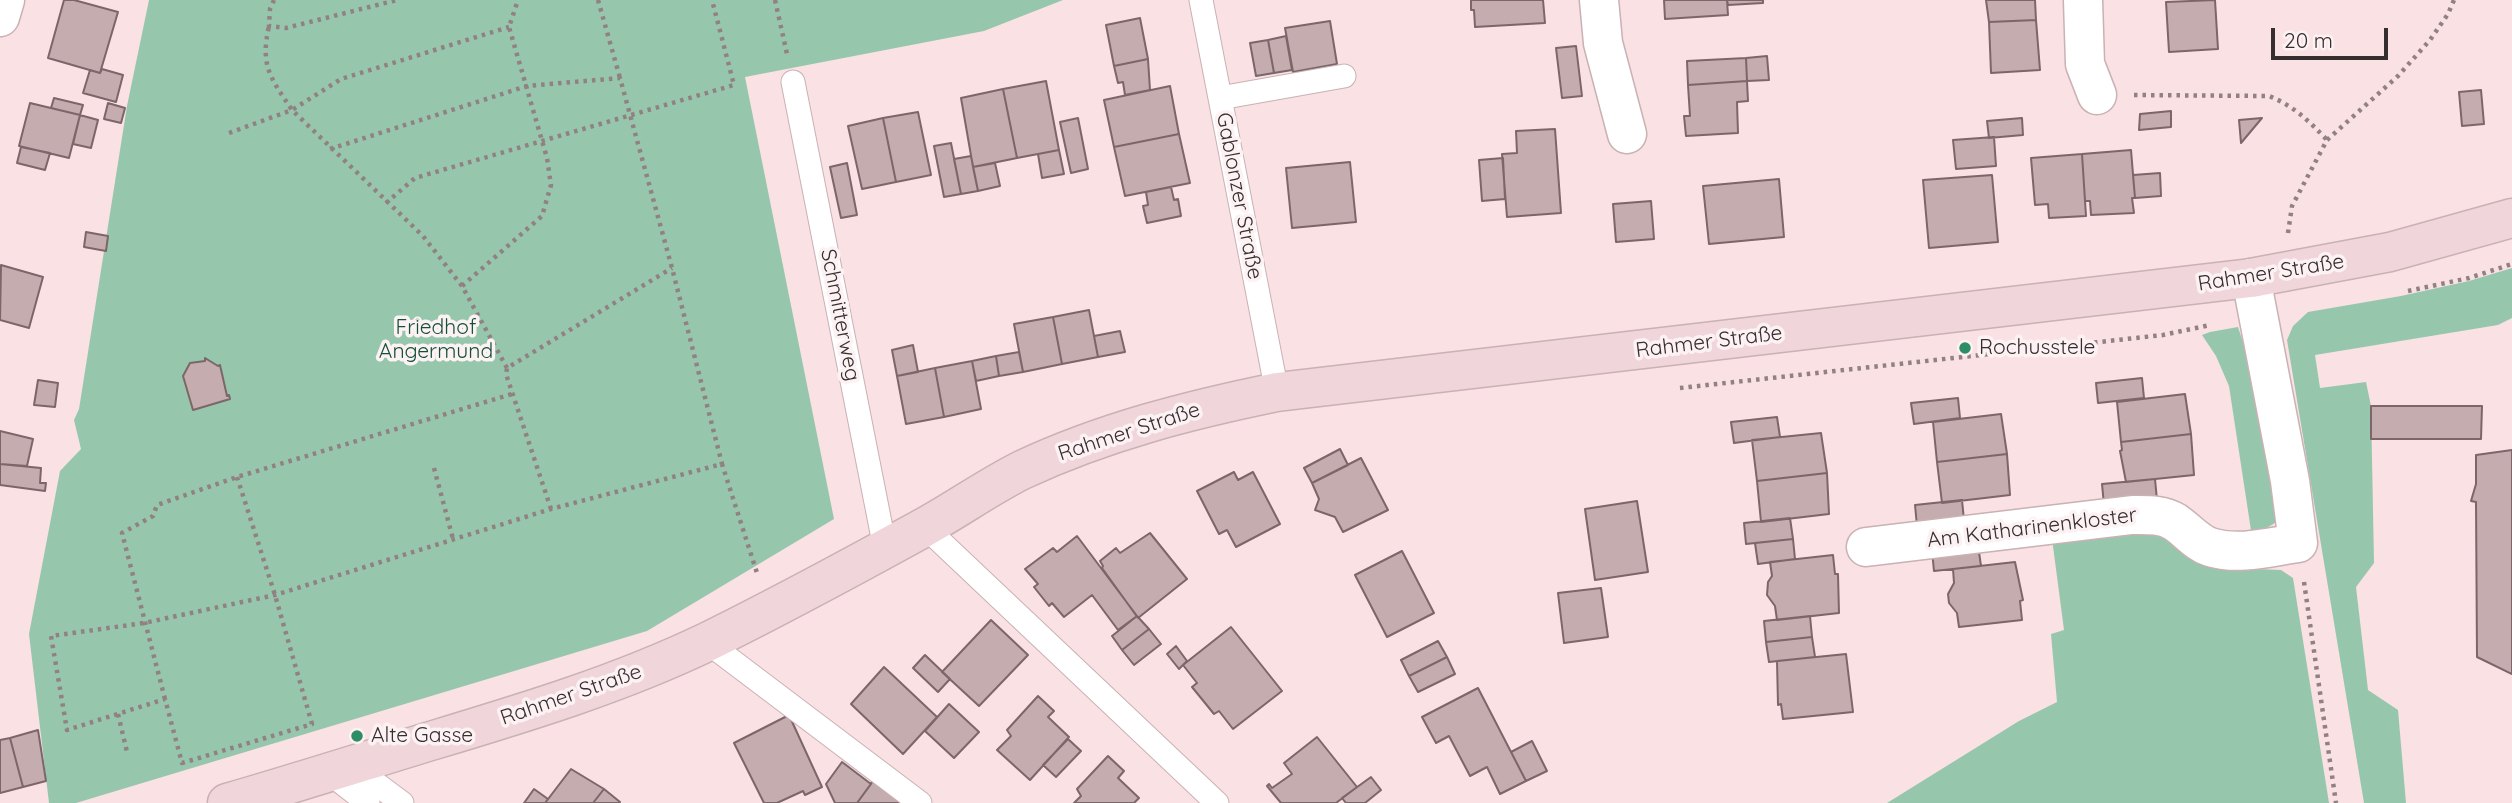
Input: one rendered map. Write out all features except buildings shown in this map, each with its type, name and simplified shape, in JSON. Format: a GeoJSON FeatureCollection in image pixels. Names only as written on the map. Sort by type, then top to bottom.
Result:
{"type":"FeatureCollection","features":[{"type":"Feature","properties":{"kind":"main road","name":"Rahmer Straße"},"geometry":{"type":"LineString","coordinates":[[227,803],[602,687],[707,642],[925,527],[1020,471],[1095,439],[1156,419],[1277,392],[2251,278],[2389,252],[2512,218]]}},
{"type":"Feature","properties":{"kind":"street"},"geometry":{"type":"LineString","coordinates":[[0,17],[5,0]]}},
{"type":"Feature","properties":{"kind":"street"},"geometry":{"type":"LineString","coordinates":[[1599,0],[1604,43],[1627,134]]}},
{"type":"Feature","properties":{"kind":"street"},"geometry":{"type":"LineString","coordinates":[[2083,0],[2085,64],[2097,95]]}},
{"type":"Feature","properties":{"kind":"street"},"geometry":{"type":"LineString","coordinates":[[2251,278],[2290,481],[2298,542]]}},
{"type":"Feature","properties":{"kind":"street","name":"Am Katharinenkloster"},"geometry":{"type":"LineString","coordinates":[[1866,547],[2142,514],[2173,520],[2208,547],[2226,550],[2259,549],[2298,542]]}},
{"type":"Feature","properties":{"kind":"lane","name":"Gablonzer Straße"},"geometry":{"type":"LineString","coordinates":[[1201,0],[1277,392]]}},
{"type":"Feature","properties":{"kind":"lane"},"geometry":{"type":"LineString","coordinates":[[1220,98],[1344,76]]}},
{"type":"Feature","properties":{"kind":"lane","name":"Schmitterweg"},"geometry":{"type":"LineString","coordinates":[[793,82],[885,548]]}},
{"type":"Feature","properties":{"kind":"lane"},"geometry":{"type":"LineString","coordinates":[[925,527],[1217,803]]}},
{"type":"Feature","properties":{"kind":"lane"},"geometry":{"type":"LineString","coordinates":[[707,642],[920,803]]}},
{"type":"Feature","properties":{"kind":"lane"},"geometry":{"type":"LineString","coordinates":[[340,769],[368,803]]}},
{"type":"Feature","properties":{"kind":"lane"},"geometry":{"type":"LineString","coordinates":[[340,769],[402,803]]}},
{"type":"Feature","properties":{"kind":"path"},"geometry":{"type":"LineString","coordinates":[[274,0],[270,9],[264,51],[273,82],[292,110],[423,236],[461,286],[506,368],[512,394],[551,509]]}},
{"type":"Feature","properties":{"kind":"path"},"geometry":{"type":"LineString","coordinates":[[269,26],[286,28],[397,0]]}},
{"type":"Feature","properties":{"kind":"path"},"geometry":{"type":"LineString","coordinates":[[461,286],[542,216],[551,185],[543,141],[509,27],[518,0]]}},
{"type":"Feature","properties":{"kind":"path"},"geometry":{"type":"LineString","coordinates":[[598,0],[631,114],[722,464],[752,564],[772,608]]}},
{"type":"Feature","properties":{"kind":"path"},"geometry":{"type":"LineString","coordinates":[[386,203],[415,178],[734,85],[712,0]]}},
{"type":"Feature","properties":{"kind":"path"},"geometry":{"type":"LineString","coordinates":[[775,0],[793,82]]}},
{"type":"Feature","properties":{"kind":"path"},"geometry":{"type":"LineString","coordinates":[[2293,271],[2287,230],[2292,206],[2327,140],[2398,76],[2436,31],[2454,0]]}},
{"type":"Feature","properties":{"kind":"path"},"geometry":{"type":"LineString","coordinates":[[229,133],[292,110],[341,79],[509,27]]}},
{"type":"Feature","properties":{"kind":"path"},"geometry":{"type":"LineString","coordinates":[[330,149],[527,86],[620,78]]}},
{"type":"Feature","properties":{"kind":"path"},"geometry":{"type":"LineString","coordinates":[[2097,95],[2269,96],[2301,112],[2327,140]]}},
{"type":"Feature","properties":{"kind":"path"},"geometry":{"type":"LineString","coordinates":[[506,368],[672,268]]}},
{"type":"Feature","properties":{"kind":"path"},"geometry":{"type":"LineString","coordinates":[[237,477],[275,594],[312,724],[182,763],[122,533],[153,516],[157,505],[237,477],[512,394]]}},
{"type":"Feature","properties":{"kind":"path"},"geometry":{"type":"LineString","coordinates":[[165,699],[67,730],[51,636],[144,623],[275,594],[551,509],[722,464]]}},
{"type":"Feature","properties":{"kind":"path"},"geometry":{"type":"LineString","coordinates":[[434,468],[453,539]]}},
{"type":"Feature","properties":{"kind":"path"},"geometry":{"type":"LineString","coordinates":[[2298,542],[2336,803]]}},
{"type":"Feature","properties":{"kind":"path"},"geometry":{"type":"LineString","coordinates":[[118,714],[127,752]]}},
{"type":"Feature","properties":{"kind":"green space","name":"Friedhof Angermund"},"geometry":{"type":"Polygon","coordinates":[[[149,0],[1063,0],[984,31],[745,77],[834,519],[647,631],[76,803],[49,803],[29,634],[60,471],[81,449],[74,420],[79,409],[127,106],[149,0]]]}},
{"type":"Feature","properties":{"kind":"green space"},"geometry":{"type":"Polygon","coordinates":[[[2512,268],[2512,318],[2498,325],[2315,355],[2320,388],[2366,382],[2371,406],[2374,563],[2356,587],[2368,690],[2398,710],[2406,803],[2364,803],[2287,340],[2293,326],[2308,312],[2401,296],[2512,268]]]}},
{"type":"Feature","properties":{"kind":"green space"},"geometry":{"type":"Polygon","coordinates":[[[2238,327],[2253,373],[2278,521],[2252,537],[2229,386],[2216,356],[2202,335],[2238,327]]]}},
{"type":"Feature","properties":{"kind":"green space"},"geometry":{"type":"Polygon","coordinates":[[[2142,522],[2250,560],[2257,569],[2281,570],[2293,578],[2329,803],[1887,803],[2019,721],[2057,702],[2051,634],[2064,630],[2051,531],[2142,522]]]}},
{"type":"Feature","properties":{"kind":"place","name":"Rochusstele"},"geometry":{"type":"Point","coordinates":[1965,348]}},
{"type":"Feature","properties":{"kind":"place","name":"Alte Gasse"},"geometry":{"type":"Point","coordinates":[357,736]}}]}
